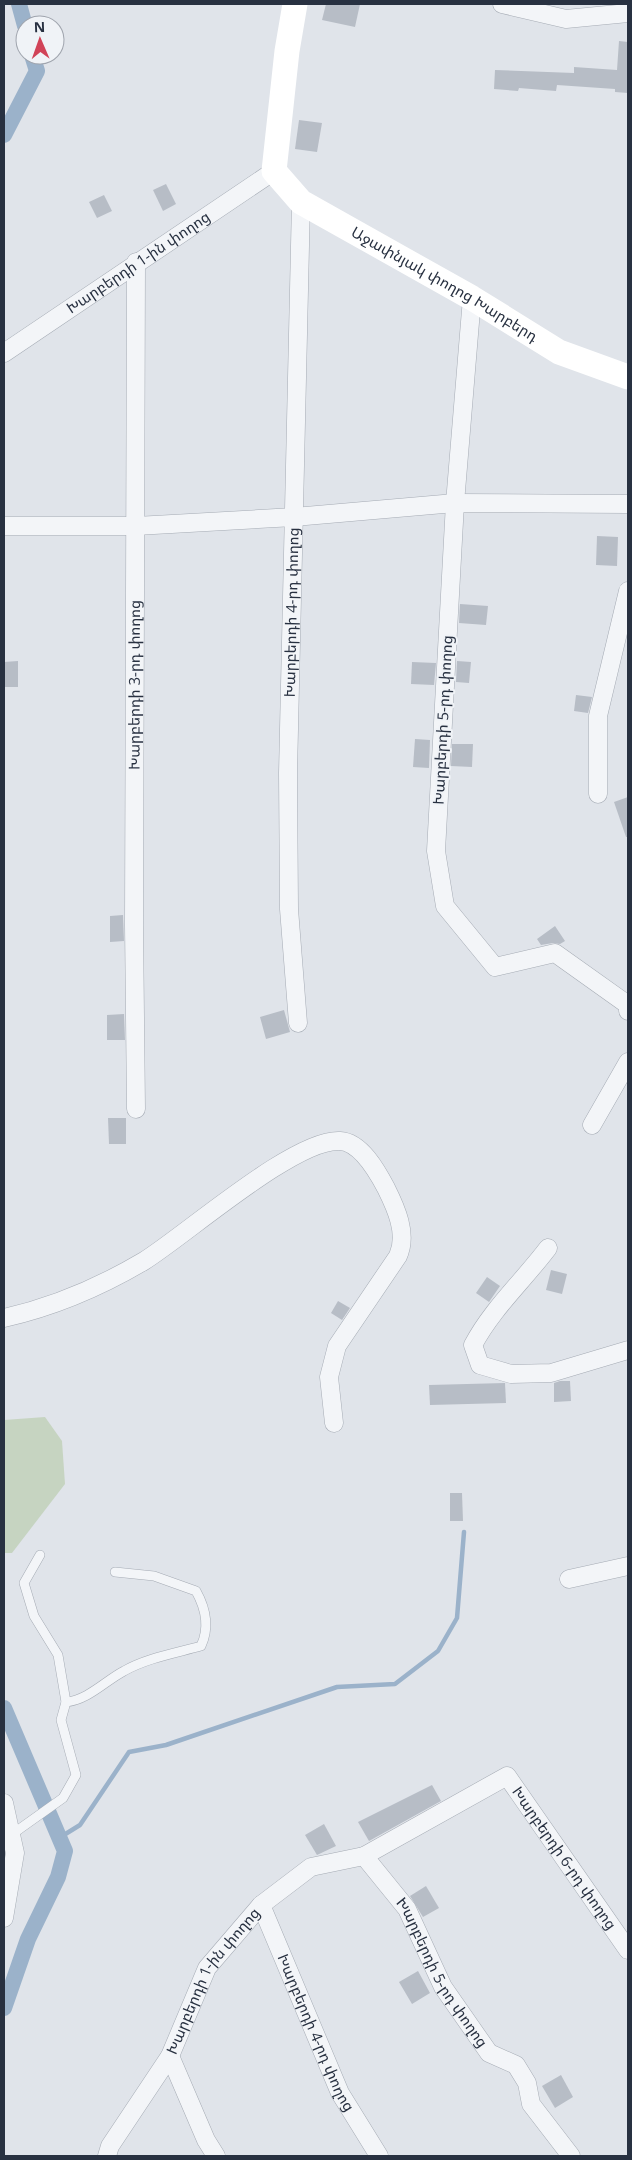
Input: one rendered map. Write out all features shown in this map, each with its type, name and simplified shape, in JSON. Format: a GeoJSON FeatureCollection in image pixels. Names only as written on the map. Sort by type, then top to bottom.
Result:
{"type":"FeatureCollection","features":[{"type":"Feature","properties":{"kind":"street"},"geometry":{"type":"LineString","coordinates":[[274,171],[287,50],[295,4]]}},
{"type":"Feature","properties":{"kind":"street"},"geometry":{"type":"LineString","coordinates":[[502,4],[566,19],[628,13]]}},
{"type":"Feature","properties":{"kind":"street","name":"Աջափնյակ փողոց Խարբերդ"},"geometry":{"type":"LineString","coordinates":[[274,171],[301,202],[472,298],[559,352],[628,377]]}},
{"type":"Feature","properties":{"kind":"street","name":"Խարբերդի 1-ին փողոց"},"geometry":{"type":"LineString","coordinates":[[4,353],[136,262],[274,171]]}},
{"type":"Feature","properties":{"kind":"street","name":"Խարբերդի 4-րդ փողոց"},"geometry":{"type":"LineString","coordinates":[[298,1023],[289,909],[288,773],[301,202]]}},
{"type":"Feature","properties":{"kind":"street","name":"Խարբերդի 3-րդ փողոց"},"geometry":{"type":"LineString","coordinates":[[136,262],[134,926],[136,1109]]}},
{"type":"Feature","properties":{"kind":"street","name":"Խարբերդի 5-րդ փողոց"},"geometry":{"type":"LineString","coordinates":[[472,298],[455,503],[436,851],[445,906],[495,967],[556,952],[628,1005],[628,1011]]}},
{"type":"Feature","properties":{"kind":"street"},"geometry":{"type":"LineString","coordinates":[[4,526],[136,526],[294,517],[455,503],[628,504]]}},
{"type":"Feature","properties":{"kind":"street"},"geometry":{"type":"LineString","coordinates":[[598,794],[598,716],[628,591]]}},
{"type":"Feature","properties":{"kind":"street"},"geometry":{"type":"LineString","coordinates":[[592,1124],[628,1062]]}},
{"type":"Feature","properties":{"kind":"street"},"geometry":{"type":"LineString","coordinates":[[4,1318],[62,1301],[108,1280],[145,1260],[286,1161],[322,1143],[348,1142],[377,1170],[389,1195],[402,1230],[403,1240],[398,1256],[337,1346],[330,1377],[334,1423]]}},
{"type":"Feature","properties":{"kind":"street"},"geometry":{"type":"LineString","coordinates":[[548,1248],[523,1281],[485,1322],[473,1345],[480,1365],[511,1374],[551,1374],[628,1350]]}},
{"type":"Feature","properties":{"kind":"street"},"geometry":{"type":"LineString","coordinates":[[569,1580],[628,1566]]}},
{"type":"Feature","properties":{"kind":"street","name":"Խարբերդի 6-րդ փողոց"},"geometry":{"type":"LineString","coordinates":[[364,1856],[507,1776],[628,1950]]}},
{"type":"Feature","properties":{"kind":"street"},"geometry":{"type":"LineString","coordinates":[[4,1803],[15,1853],[4,1918]]}},
{"type":"Feature","properties":{"kind":"street","name":"Խարբերդի 1-ին փողոց"},"geometry":{"type":"LineString","coordinates":[[107,2156],[110,2146],[170,2056],[207,1968],[262,1905],[312,1867],[364,1856]]}},
{"type":"Feature","properties":{"kind":"street","name":"Խարբերդի 5-րդ փողոց"},"geometry":{"type":"LineString","coordinates":[[364,1856],[407,1909],[448,1994],[489,2052],[516,2065],[526,2083],[531,2104],[571,2156]]}},
{"type":"Feature","properties":{"kind":"street","name":"Խարբերդի 4-րդ փողոց"},"geometry":{"type":"LineString","coordinates":[[262,1905],[340,2093],[379,2156]]}},
{"type":"Feature","properties":{"kind":"street"},"geometry":{"type":"LineString","coordinates":[[170,2056],[206,2140],[216,2156]]}},
{"type":"Feature","properties":{"kind":"lane"},"geometry":{"type":"LineString","coordinates":[[11,1835],[63,1798],[76,1775],[61,1720],[66,1702],[58,1655],[34,1616],[24,1583],[40,1555]]}},
{"type":"Feature","properties":{"kind":"lane"},"geometry":{"type":"LineString","coordinates":[[66,1702],[78,1701],[125,1670],[157,1657],[202,1646],[207,1634],[204,1606],[196,1591],[154,1576],[115,1572]]}},
{"type":"Feature","properties":{"kind":"green space"},"geometry":{"type":"Polygon","coordinates":[[[45,1417],[62,1441],[65,1484],[12,1553],[4,1553],[4,1420],[45,1417]]]}},
{"type":"Feature","properties":{"kind":"building"},"geometry":{"type":"Polygon","coordinates":[[[326,4],[360,4],[355,27],[322,20],[326,4]]]}},
{"type":"Feature","properties":{"kind":"building"},"geometry":{"type":"Polygon","coordinates":[[[619,41],[628,42],[628,93],[615,92],[615,89],[557,85],[556,91],[519,88],[518,91],[494,89],[495,70],[574,73],[574,67],[617,70],[619,41]]]}},
{"type":"Feature","properties":{"kind":"building"},"geometry":{"type":"Polygon","coordinates":[[[299,120],[322,123],[317,152],[295,149],[299,120]]]}},
{"type":"Feature","properties":{"kind":"building"},"geometry":{"type":"Polygon","coordinates":[[[166,184],[176,204],[163,211],[153,190],[166,184]]]}},
{"type":"Feature","properties":{"kind":"building"},"geometry":{"type":"Polygon","coordinates":[[[104,195],[112,211],[97,218],[89,202],[104,195]]]}},
{"type":"Feature","properties":{"kind":"building"},"geometry":{"type":"Polygon","coordinates":[[[597,536],[618,537],[617,566],[596,565],[597,536]]]}},
{"type":"Feature","properties":{"kind":"building"},"geometry":{"type":"Polygon","coordinates":[[[460,604],[488,606],[486,625],[459,623],[460,604]]]}},
{"type":"Feature","properties":{"kind":"building"},"geometry":{"type":"Polygon","coordinates":[[[18,661],[18,687],[4,687],[4,662],[18,661]]]}},
{"type":"Feature","properties":{"kind":"building"},"geometry":{"type":"Polygon","coordinates":[[[457,661],[471,662],[469,683],[456,682],[457,661]]]}},
{"type":"Feature","properties":{"kind":"building"},"geometry":{"type":"Polygon","coordinates":[[[412,662],[436,663],[434,685],[411,684],[412,662]]]}},
{"type":"Feature","properties":{"kind":"building"},"geometry":{"type":"Polygon","coordinates":[[[576,695],[592,697],[588,713],[574,711],[576,695]]]}},
{"type":"Feature","properties":{"kind":"building"},"geometry":{"type":"Polygon","coordinates":[[[415,739],[430,740],[429,768],[413,767],[415,739]]]}},
{"type":"Feature","properties":{"kind":"building"},"geometry":{"type":"Polygon","coordinates":[[[452,744],[473,744],[472,767],[451,766],[452,744]]]}},
{"type":"Feature","properties":{"kind":"building"},"geometry":{"type":"Polygon","coordinates":[[[628,797],[628,837],[626,837],[614,802],[628,797]]]}},
{"type":"Feature","properties":{"kind":"building"},"geometry":{"type":"Polygon","coordinates":[[[123,915],[124,941],[110,942],[110,916],[123,915]]]}},
{"type":"Feature","properties":{"kind":"building"},"geometry":{"type":"Polygon","coordinates":[[[555,926],[565,941],[560,944],[541,945],[537,939],[555,926]]]}},
{"type":"Feature","properties":{"kind":"building"},"geometry":{"type":"Polygon","coordinates":[[[284,1010],[290,1032],[266,1039],[260,1017],[284,1010]]]}},
{"type":"Feature","properties":{"kind":"building"},"geometry":{"type":"Polygon","coordinates":[[[124,1014],[125,1040],[107,1040],[107,1015],[124,1014]]]}},
{"type":"Feature","properties":{"kind":"building"},"geometry":{"type":"Polygon","coordinates":[[[108,1118],[126,1118],[126,1144],[109,1144],[108,1118]]]}},
{"type":"Feature","properties":{"kind":"building"},"geometry":{"type":"Polygon","coordinates":[[[551,1270],[567,1274],[562,1294],[546,1290],[551,1270]]]}},
{"type":"Feature","properties":{"kind":"building"},"geometry":{"type":"Polygon","coordinates":[[[487,1277],[500,1286],[489,1302],[476,1293],[487,1277]]]}},
{"type":"Feature","properties":{"kind":"building"},"geometry":{"type":"Polygon","coordinates":[[[338,1301],[350,1308],[342,1320],[331,1313],[338,1301]]]}},
{"type":"Feature","properties":{"kind":"building"},"geometry":{"type":"Polygon","coordinates":[[[570,1381],[571,1401],[554,1402],[554,1383],[570,1381]]]}},
{"type":"Feature","properties":{"kind":"building"},"geometry":{"type":"Polygon","coordinates":[[[505,1383],[506,1403],[430,1405],[429,1385],[505,1383]]]}},
{"type":"Feature","properties":{"kind":"building"},"geometry":{"type":"Polygon","coordinates":[[[450,1493],[462,1493],[463,1521],[450,1521],[450,1493]]]}},
{"type":"Feature","properties":{"kind":"building"},"geometry":{"type":"Polygon","coordinates":[[[432,1785],[441,1801],[369,1841],[358,1822],[432,1785]]]}},
{"type":"Feature","properties":{"kind":"building"},"geometry":{"type":"Polygon","coordinates":[[[324,1824],[336,1846],[317,1855],[305,1835],[324,1824]]]}},
{"type":"Feature","properties":{"kind":"building"},"geometry":{"type":"Polygon","coordinates":[[[426,1886],[439,1908],[423,1917],[410,1896],[426,1886]]]}},
{"type":"Feature","properties":{"kind":"building"},"geometry":{"type":"Polygon","coordinates":[[[418,1971],[430,1993],[412,2004],[399,1982],[418,1971]]]}},
{"type":"Feature","properties":{"kind":"building"},"geometry":{"type":"Polygon","coordinates":[[[561,2075],[573,2097],[555,2108],[542,2086],[561,2075]]]}},
{"type":"Feature","properties":{"kind":"waterway"},"geometry":{"type":"LineString","coordinates":[[19,4],[22,15]]}},
{"type":"Feature","properties":{"kind":"waterway"},"geometry":{"type":"LineString","coordinates":[[4,135],[37,71],[35,65]]}},
{"type":"Feature","properties":{"kind":"waterway"},"geometry":{"type":"LineString","coordinates":[[59,1838],[80,1825],[129,1752],[166,1745],[337,1687],[395,1684],[438,1651],[457,1618],[464,1532]]}},
{"type":"Feature","properties":{"kind":"waterway"},"geometry":{"type":"LineString","coordinates":[[4,1708],[65,1851],[58,1877],[28,1939],[4,2008]]}}]}
